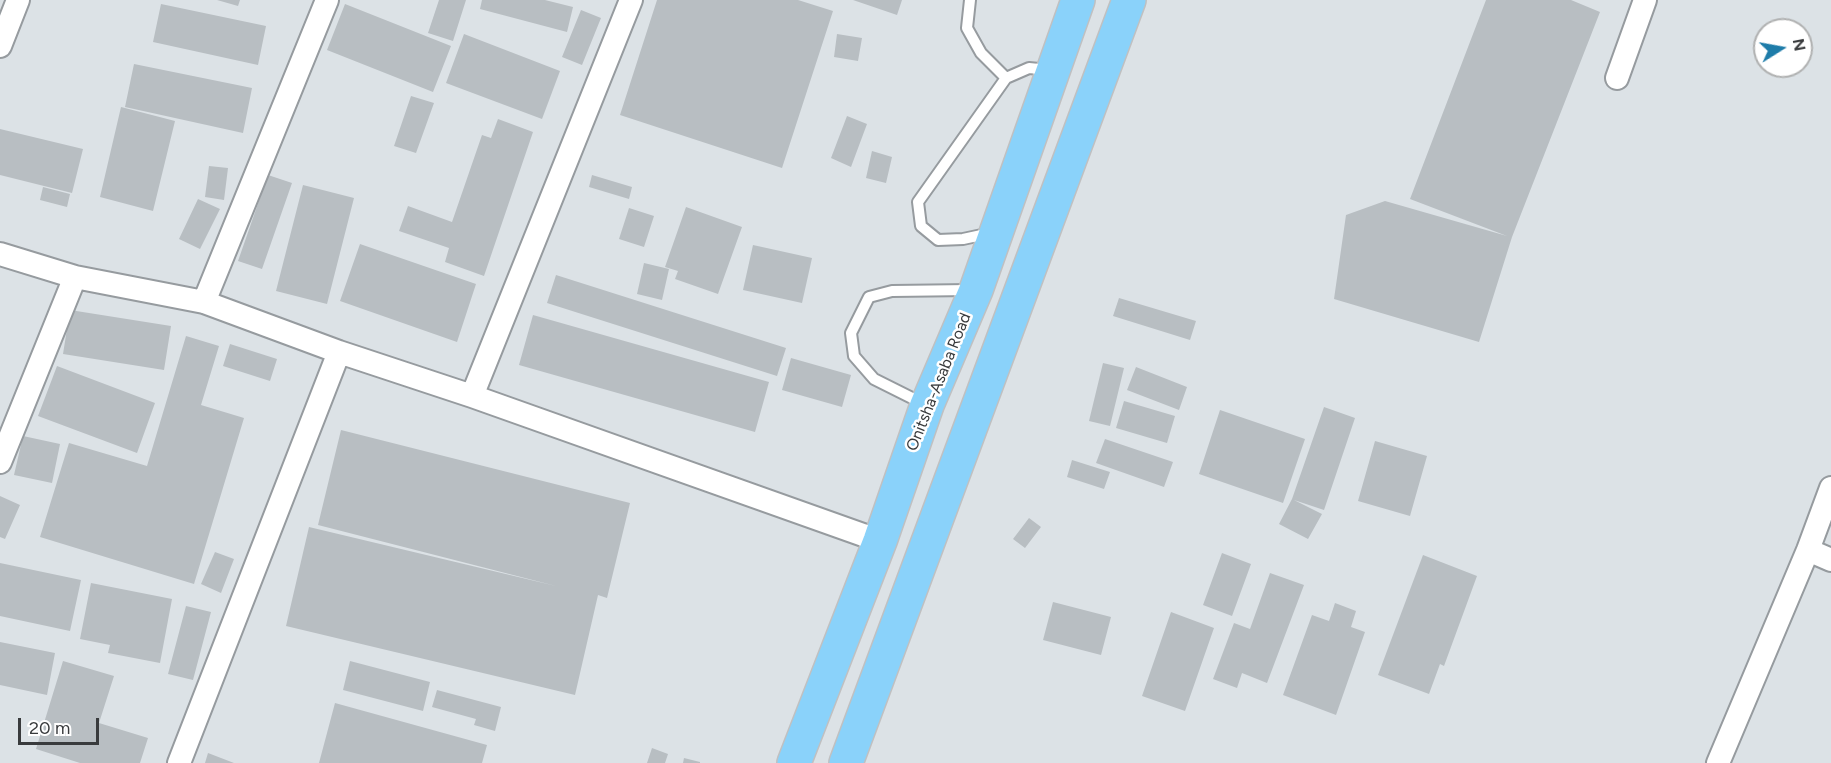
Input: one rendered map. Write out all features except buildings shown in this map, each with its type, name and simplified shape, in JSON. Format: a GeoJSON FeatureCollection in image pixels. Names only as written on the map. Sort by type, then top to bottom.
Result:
{"type":"FeatureCollection","features":[{"type":"Feature","properties":{"kind":"highway","name":"Onitsha-Asaba Road"},"geometry":{"type":"LineString","coordinates":[[794,763],[880,541],[927,405],[976,290],[1078,0]]}},
{"type":"Feature","properties":{"kind":"highway"},"geometry":{"type":"LineString","coordinates":[[846,763],[1129,0]]}},
{"type":"Feature","properties":{"kind":"street"},"geometry":{"type":"LineString","coordinates":[[0,46],[18,0]]}},
{"type":"Feature","properties":{"kind":"street"},"geometry":{"type":"LineString","coordinates":[[204,302],[327,0]]}},
{"type":"Feature","properties":{"kind":"street"},"geometry":{"type":"LineString","coordinates":[[472,396],[631,0]]}},
{"type":"Feature","properties":{"kind":"street"},"geometry":{"type":"LineString","coordinates":[[1617,78],[1645,0]]}},
{"type":"Feature","properties":{"kind":"street"},"geometry":{"type":"LineString","coordinates":[[0,254],[75,277],[204,302],[339,352],[472,396],[880,541]]}},
{"type":"Feature","properties":{"kind":"street"},"geometry":{"type":"LineString","coordinates":[[0,462],[75,277]]}},
{"type":"Feature","properties":{"kind":"street"},"geometry":{"type":"LineString","coordinates":[[179,763],[339,352]]}},
{"type":"Feature","properties":{"kind":"street"},"geometry":{"type":"LineString","coordinates":[[1718,763],[1808,550],[1831,488]]}},
{"type":"Feature","properties":{"kind":"street"},"geometry":{"type":"LineString","coordinates":[[1808,550],[1831,560]]}},
{"type":"Feature","properties":{"kind":"lane"},"geometry":{"type":"LineString","coordinates":[[970,0],[967,28],[981,53],[1006,78]]}},
{"type":"Feature","properties":{"kind":"lane"},"geometry":{"type":"LineString","coordinates":[[997,232],[963,239],[938,240],[921,226],[918,202],[1006,78],[1029,68],[1054,70]]}},
{"type":"Feature","properties":{"kind":"lane"},"geometry":{"type":"LineString","coordinates":[[927,405],[874,379],[854,356],[850,333],[869,297],[892,291],[976,290]]}}]}
